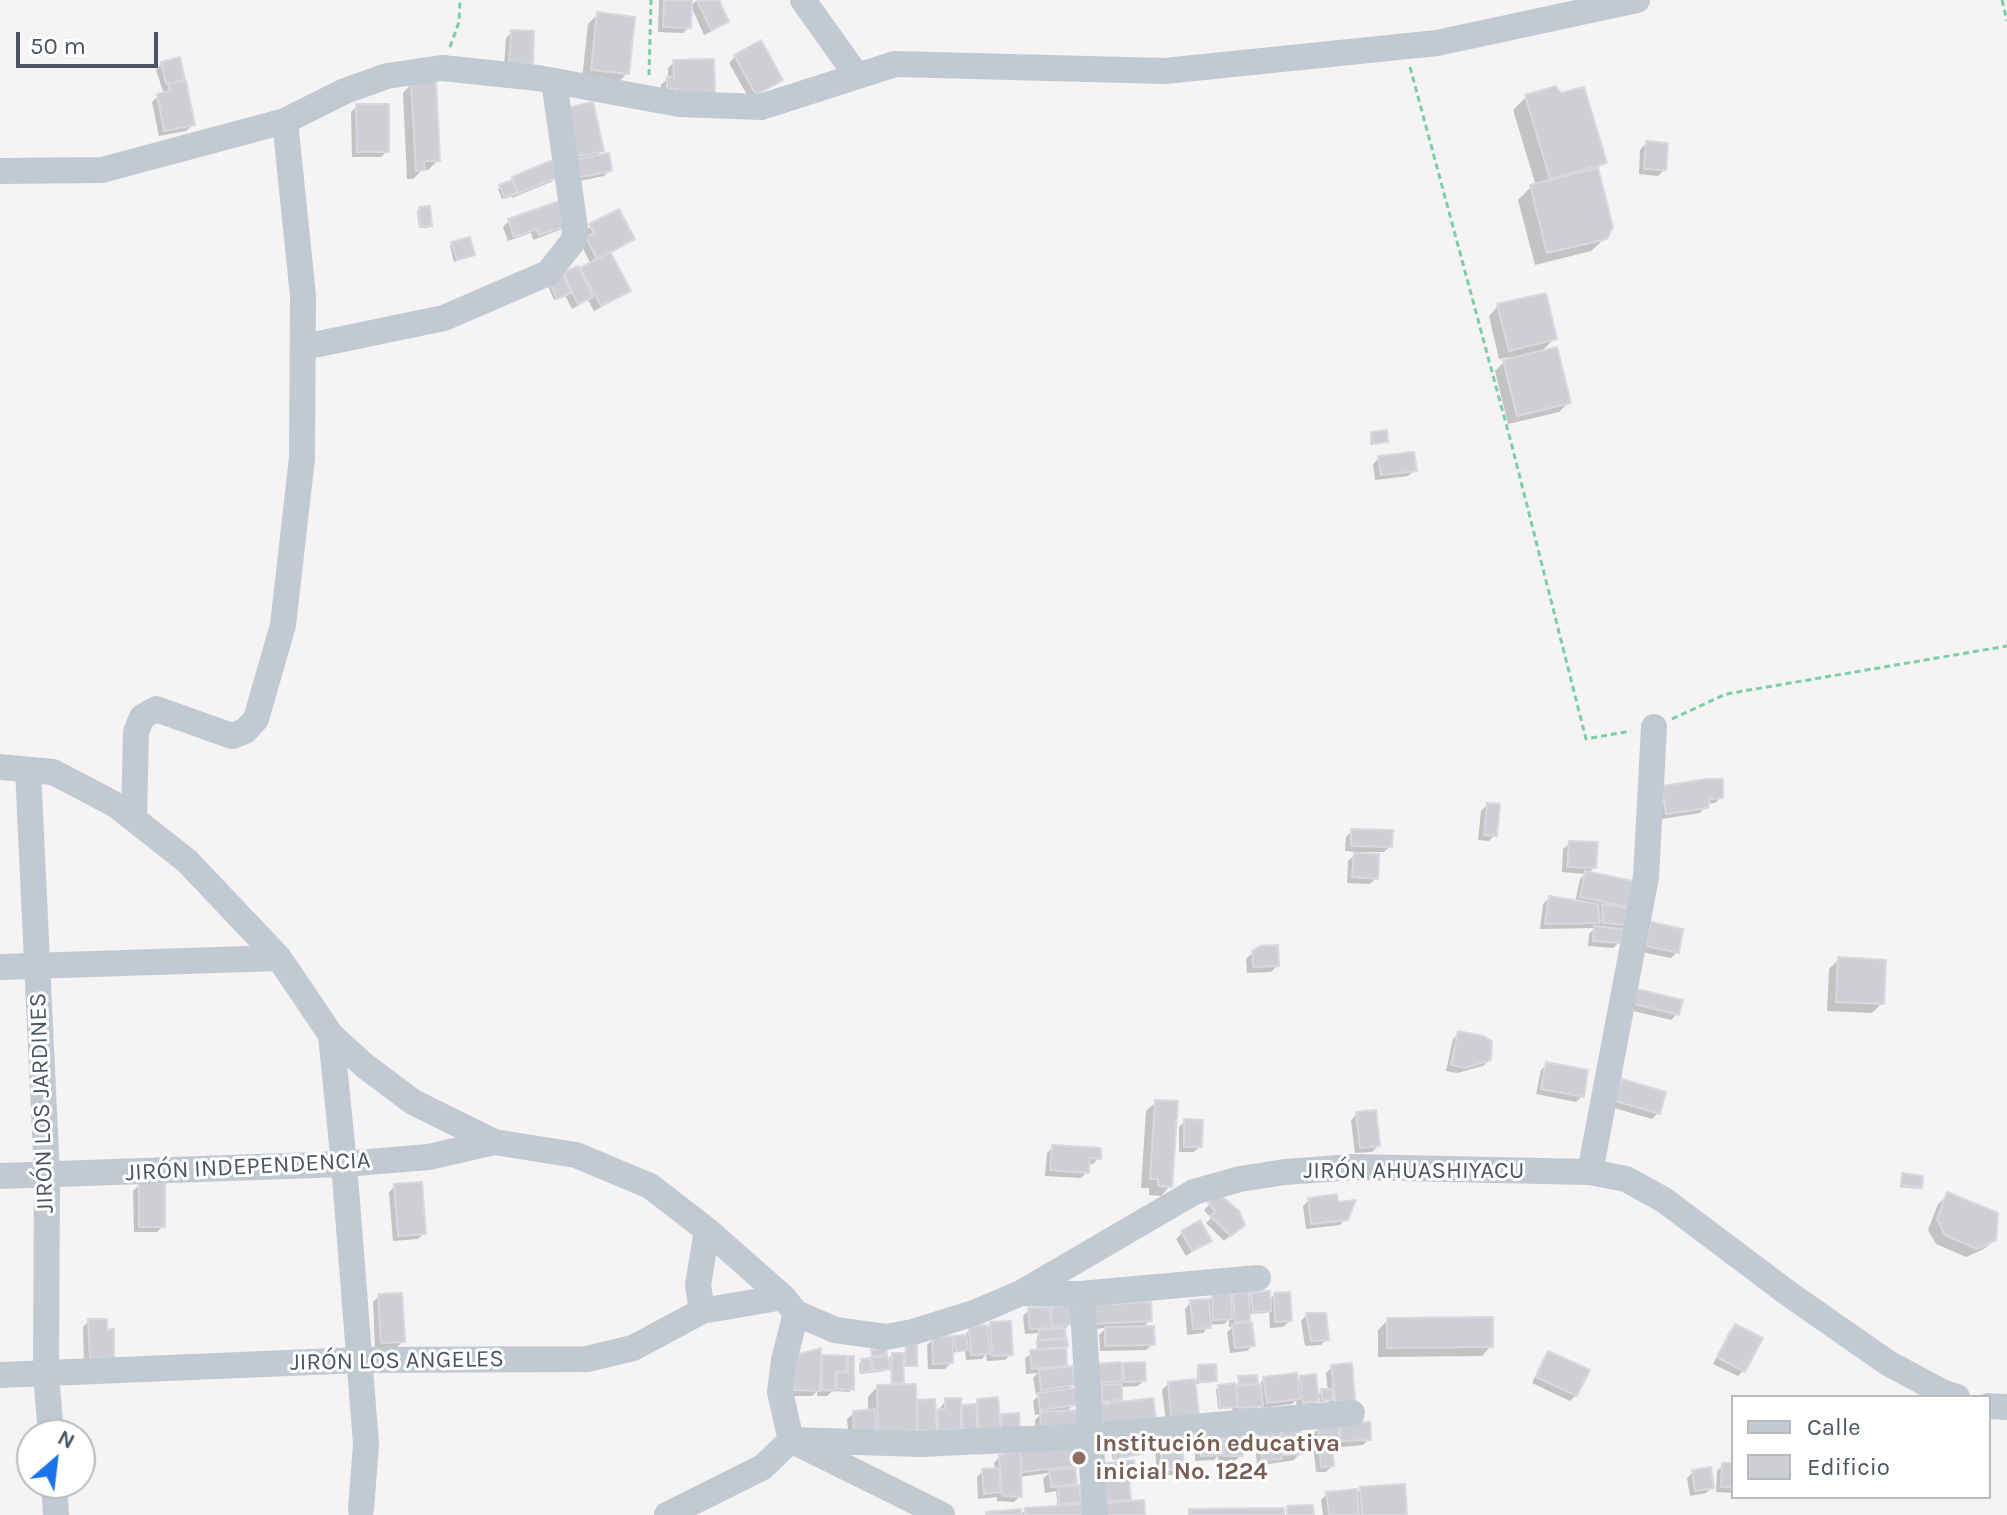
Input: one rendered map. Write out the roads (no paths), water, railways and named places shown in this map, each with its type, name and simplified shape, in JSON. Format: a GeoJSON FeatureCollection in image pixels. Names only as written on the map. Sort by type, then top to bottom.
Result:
{"type":"FeatureCollection","features":[{"type":"Feature","properties":{"kind":"street"},"geometry":{"type":"LineString","coordinates":[[803,0],[857,76]]}},
{"type":"Feature","properties":{"kind":"street"},"geometry":{"type":"LineString","coordinates":[[0,171],[102,170],[285,121],[345,91],[387,76],[442,68],[554,81],[679,104],[761,107],[895,64],[1165,71],[1437,43],[1637,0]]}},
{"type":"Feature","properties":{"kind":"street"},"geometry":{"type":"LineString","coordinates":[[304,347],[444,318],[548,273],[574,240],[575,228],[554,81]]}},
{"type":"Feature","properties":{"kind":"street"},"geometry":{"type":"LineString","coordinates":[[134,819],[136,732],[142,717],[156,709],[232,736],[245,731],[256,719],[283,625],[302,458],[304,347],[303,296],[285,121]]}},
{"type":"Feature","properties":{"kind":"street"},"geometry":{"type":"LineString","coordinates":[[1590,1172],[1646,877],[1654,727]]}},
{"type":"Feature","properties":{"kind":"street"},"geometry":{"type":"LineString","coordinates":[[0,767],[53,772],[116,805],[187,861],[279,958],[331,1035],[365,1066],[413,1102],[494,1142]]}},
{"type":"Feature","properties":{"kind":"street","name":"JIRÓN LOS JARDINES"},"geometry":{"type":"LineString","coordinates":[[28,770],[47,1175],[46,1373],[50,1419]]}},
{"type":"Feature","properties":{"kind":"street"},"geometry":{"type":"LineString","coordinates":[[0,967],[279,958]]}},
{"type":"Feature","properties":{"kind":"street"},"geometry":{"type":"LineString","coordinates":[[331,1035],[366,1444],[356,1513]]}},
{"type":"Feature","properties":{"kind":"street","name":"JIRÓN AHUASHIYACU"},"geometry":{"type":"LineString","coordinates":[[494,1142],[576,1155],[650,1186],[707,1230],[790,1305],[835,1330],[886,1337],[974,1313],[1021,1293],[1194,1192],[1240,1179],[1353,1167],[1590,1172],[1626,1179],[1664,1200],[1789,1294],[1888,1363],[1951,1395]]}},
{"type":"Feature","properties":{"kind":"street","name":"JIRÓN INDEPENDENCIA"},"geometry":{"type":"LineString","coordinates":[[0,1176],[344,1164],[429,1157],[494,1142]]}},
{"type":"Feature","properties":{"kind":"street"},"geometry":{"type":"LineString","coordinates":[[702,1311],[698,1285],[707,1230]]}},
{"type":"Feature","properties":{"kind":"street"},"geometry":{"type":"LineString","coordinates":[[1021,1293],[1080,1294],[1258,1278]]}},
{"type":"Feature","properties":{"kind":"street"},"geometry":{"type":"LineString","coordinates":[[1080,1294],[1095,1515]]}},
{"type":"Feature","properties":{"kind":"street"},"geometry":{"type":"LineString","coordinates":[[790,1305],[780,1392],[791,1440]]}},
{"type":"Feature","properties":{"kind":"street","name":"JIRÓN LOS ANGELES"},"geometry":{"type":"LineString","coordinates":[[0,1375],[360,1360],[587,1359],[633,1348],[702,1311],[790,1305]]}},
{"type":"Feature","properties":{"kind":"street"},"geometry":{"type":"LineString","coordinates":[[667,1515],[763,1467],[791,1440],[921,1444],[1091,1436],[1352,1413]]}},
{"type":"Feature","properties":{"kind":"street"},"geometry":{"type":"LineString","coordinates":[[791,1440],[942,1515]]}},
{"type":"Feature","properties":{"kind":"place","name":"Institución educativa inicial No. 1224"},"geometry":{"type":"Point","coordinates":[1079,1458]}}]}
